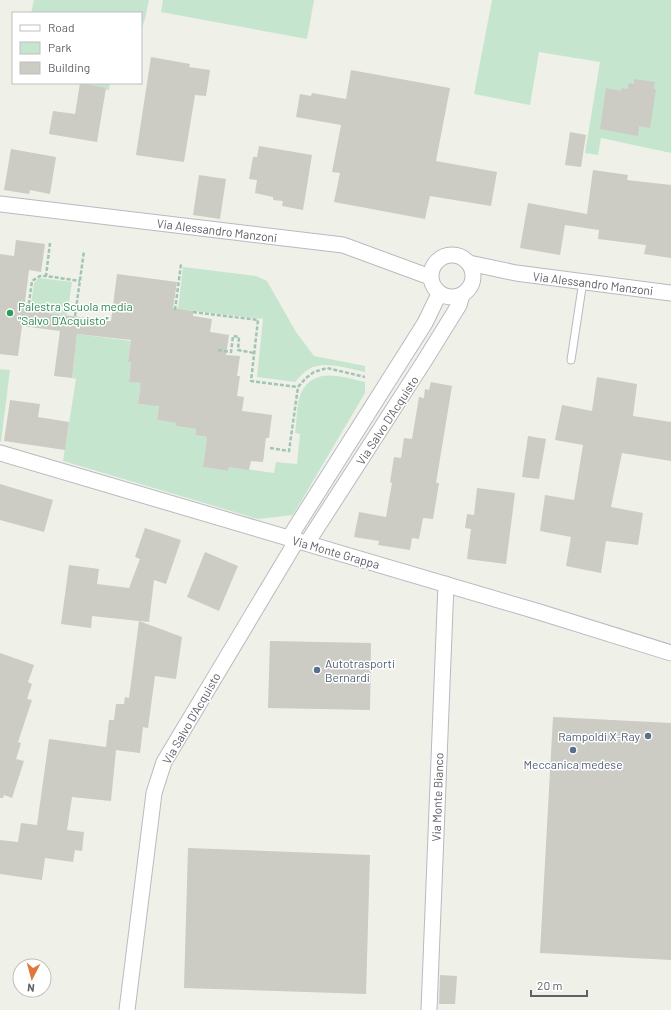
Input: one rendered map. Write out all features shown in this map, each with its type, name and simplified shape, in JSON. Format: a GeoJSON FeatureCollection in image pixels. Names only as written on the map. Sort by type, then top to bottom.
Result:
{"type":"FeatureCollection","features":[{"type":"Feature","properties":{"kind":"street","name":"Via Alessandro Manzoni"},"geometry":{"type":"LineString","coordinates":[[0,204],[343,246],[430,277]]}},
{"type":"Feature","properties":{"kind":"street"},"geometry":{"type":"LineString","coordinates":[[451,254],[461,256],[469,263],[473,273],[472,283],[468,290],[462,295],[451,298],[439,294],[433,287],[430,277],[431,269],[435,262],[441,257],[451,254]]}},
{"type":"Feature","properties":{"kind":"street","name":"Via Alessandro Manzoni"},"geometry":{"type":"LineString","coordinates":[[469,263],[516,273],[671,293]]}},
{"type":"Feature","properties":{"kind":"street","name":"Via Alessandro Manzoni"},"geometry":{"type":"LineString","coordinates":[[472,283],[479,279],[516,273]]}},
{"type":"Feature","properties":{"kind":"street","name":"Via Salvo D'Acquisto"},"geometry":{"type":"LineString","coordinates":[[127,1010],[154,793],[164,762],[298,541],[425,323],[439,294]]}},
{"type":"Feature","properties":{"kind":"street","name":"Via Salvo D'Acquisto"},"geometry":{"type":"LineString","coordinates":[[298,541],[425,360],[459,305],[462,295]]}},
{"type":"Feature","properties":{"kind":"street","name":"Via Monte Grappa"},"geometry":{"type":"LineString","coordinates":[[0,453],[446,584],[671,653]]}},
{"type":"Feature","properties":{"kind":"street","name":"Via Monte Bianco"},"geometry":{"type":"LineString","coordinates":[[429,1010],[446,584]]}},
{"type":"Feature","properties":{"kind":"lane"},"geometry":{"type":"LineString","coordinates":[[571,360],[583,281]]}},
{"type":"Feature","properties":{"kind":"path"},"geometry":{"type":"LineString","coordinates":[[46,276],[50,243]]}},
{"type":"Feature","properties":{"kind":"path"},"geometry":{"type":"LineString","coordinates":[[75,316],[84,252]]}},
{"type":"Feature","properties":{"kind":"path"},"geometry":{"type":"LineString","coordinates":[[175,310],[181,264]]}},
{"type":"Feature","properties":{"kind":"path"},"geometry":{"type":"LineString","coordinates":[[28,310],[32,281],[40,276],[80,281]]}},
{"type":"Feature","properties":{"kind":"path"},"geometry":{"type":"LineString","coordinates":[[193,312],[258,320],[251,381],[298,387]]}},
{"type":"Feature","properties":{"kind":"path"},"geometry":{"type":"LineString","coordinates":[[218,350],[231,352],[233,336],[239,337],[238,350],[254,352]]}},
{"type":"Feature","properties":{"kind":"path"},"geometry":{"type":"LineString","coordinates":[[270,448],[289,451],[298,387],[314,372],[328,368],[365,377]]}},
{"type":"Feature","properties":{"kind":"green space"},"geometry":{"type":"Polygon","coordinates":[[[34,0],[149,0],[142,27],[142,12],[31,12],[34,0]]]}},
{"type":"Feature","properties":{"kind":"green space"},"geometry":{"type":"Polygon","coordinates":[[[163,0],[314,0],[307,39],[161,12],[163,0]]]}},
{"type":"Feature","properties":{"kind":"green space"},"geometry":{"type":"Polygon","coordinates":[[[492,0],[671,0],[671,153],[601,138],[598,155],[585,153],[600,62],[539,52],[530,105],[474,94],[492,0]]]}},
{"type":"Feature","properties":{"kind":"green space"},"geometry":{"type":"Polygon","coordinates":[[[77,84],[110,84],[109,90],[77,84]]]}},
{"type":"Feature","properties":{"kind":"green space"},"geometry":{"type":"Polygon","coordinates":[[[183,267],[256,276],[267,281],[296,332],[314,356],[365,366],[365,372],[337,366],[322,365],[309,369],[295,382],[257,377],[263,319],[178,309],[183,267]]]}},
{"type":"Feature","properties":{"kind":"green space"},"geometry":{"type":"Polygon","coordinates":[[[39,278],[72,282],[67,315],[30,311],[34,283],[39,278]]]}},
{"type":"Feature","properties":{"kind":"green space"},"geometry":{"type":"Polygon","coordinates":[[[77,334],[131,341],[128,361],[131,362],[129,381],[151,385],[150,391],[140,389],[138,404],[152,405],[154,397],[160,398],[157,420],[176,423],[176,426],[196,429],[195,435],[207,437],[203,467],[228,471],[229,467],[274,473],[276,462],[297,464],[300,434],[295,433],[297,407],[299,397],[307,385],[313,379],[321,376],[339,376],[365,382],[365,393],[293,515],[258,519],[63,461],[76,379],[72,378],[77,334]]]}},
{"type":"Feature","properties":{"kind":"green space"},"geometry":{"type":"Polygon","coordinates":[[[0,369],[10,370],[1,442],[0,441],[0,369]]]}},
{"type":"Feature","properties":{"kind":"building"},"geometry":{"type":"Polygon","coordinates":[[[151,57],[190,64],[189,67],[210,70],[206,96],[195,95],[184,162],[136,155],[151,57]]]}},
{"type":"Feature","properties":{"kind":"building"},"geometry":{"type":"Polygon","coordinates":[[[351,70],[450,88],[436,161],[497,172],[491,206],[430,196],[425,219],[334,202],[340,173],[332,172],[341,125],[296,117],[300,94],[311,96],[312,93],[346,99],[351,70]]]}},
{"type":"Feature","properties":{"kind":"building"},"geometry":{"type":"Polygon","coordinates":[[[634,79],[655,82],[654,89],[656,89],[650,128],[639,126],[638,136],[600,129],[606,88],[621,91],[622,88],[628,89],[629,83],[634,84],[634,79]]]}},
{"type":"Feature","properties":{"kind":"building"},"geometry":{"type":"Polygon","coordinates":[[[80,84],[106,88],[97,142],[49,134],[53,111],[75,114],[80,84]]]}},
{"type":"Feature","properties":{"kind":"building"},"geometry":{"type":"Polygon","coordinates":[[[570,132],[586,135],[581,167],[565,165],[570,132]]]}},
{"type":"Feature","properties":{"kind":"building"},"geometry":{"type":"Polygon","coordinates":[[[259,146],[312,155],[303,210],[282,206],[283,201],[273,200],[273,197],[255,193],[257,180],[249,179],[253,157],[257,157],[259,146]]]}},
{"type":"Feature","properties":{"kind":"building"},"geometry":{"type":"Polygon","coordinates":[[[11,149],[56,157],[50,194],[30,190],[29,194],[4,190],[11,149]]]}},
{"type":"Feature","properties":{"kind":"building"},"geometry":{"type":"Polygon","coordinates":[[[593,170],[628,175],[627,180],[671,185],[671,258],[644,254],[646,245],[598,239],[599,230],[565,225],[560,255],[520,248],[528,203],[587,214],[593,170]]]}},
{"type":"Feature","properties":{"kind":"building"},"geometry":{"type":"Polygon","coordinates":[[[199,175],[226,179],[220,219],[193,215],[199,175]]]}},
{"type":"Feature","properties":{"kind":"building"},"geometry":{"type":"Polygon","coordinates":[[[16,240],[45,244],[41,272],[29,270],[24,310],[111,321],[117,274],[177,282],[173,308],[193,311],[193,316],[212,319],[210,332],[229,335],[226,355],[240,356],[237,376],[240,376],[237,396],[244,397],[242,411],[272,415],[269,438],[266,438],[263,462],[251,461],[249,470],[229,467],[228,471],[203,467],[207,437],[195,435],[196,429],[176,426],[176,423],[157,420],[159,406],[138,404],[141,383],[129,382],[131,362],[128,362],[131,340],[77,334],[72,378],[54,376],[60,331],[22,326],[18,356],[0,354],[0,254],[14,256],[16,240]]]}},
{"type":"Feature","properties":{"kind":"building"},"geometry":{"type":"Polygon","coordinates":[[[597,377],[637,384],[633,416],[671,422],[671,461],[622,453],[611,507],[643,513],[638,545],[606,541],[601,573],[566,566],[571,537],[540,531],[545,495],[574,500],[583,445],[555,440],[562,405],[592,411],[597,377]]]}},
{"type":"Feature","properties":{"kind":"building"},"geometry":{"type":"Polygon","coordinates":[[[431,382],[452,386],[436,483],[439,483],[433,519],[423,518],[419,539],[412,538],[410,550],[378,545],[379,541],[354,537],[359,512],[386,517],[392,483],[390,482],[394,457],[401,458],[404,438],[412,439],[419,397],[424,398],[425,389],[429,390],[431,382]]]}},
{"type":"Feature","properties":{"kind":"building"},"geometry":{"type":"Polygon","coordinates":[[[10,400],[40,404],[38,417],[69,422],[65,450],[4,441],[10,400]]]}},
{"type":"Feature","properties":{"kind":"building"},"geometry":{"type":"Polygon","coordinates":[[[528,436],[546,439],[539,479],[522,477],[528,436]]]}},
{"type":"Feature","properties":{"kind":"building"},"geometry":{"type":"Polygon","coordinates":[[[0,484],[53,500],[44,532],[0,520],[0,484]]]}},
{"type":"Feature","properties":{"kind":"building"},"geometry":{"type":"Polygon","coordinates":[[[477,488],[515,493],[506,564],[467,559],[471,529],[465,528],[467,514],[474,515],[477,488]]]}},
{"type":"Feature","properties":{"kind":"building"},"geometry":{"type":"Polygon","coordinates":[[[145,528],[181,540],[166,584],[154,580],[149,622],[92,616],[91,628],[61,624],[69,565],[99,569],[97,584],[129,588],[140,559],[135,557],[145,528]]]}},
{"type":"Feature","properties":{"kind":"building"},"geometry":{"type":"Polygon","coordinates":[[[205,552],[238,566],[219,611],[187,597],[205,552]]]}},
{"type":"Feature","properties":{"kind":"building"},"geometry":{"type":"Polygon","coordinates":[[[139,621],[182,637],[176,679],[155,676],[148,728],[143,727],[140,753],[116,750],[111,801],[72,797],[67,830],[84,832],[82,851],[75,850],[73,862],[45,858],[42,880],[0,874],[0,840],[18,842],[21,823],[37,825],[49,739],[106,747],[109,720],[114,720],[116,704],[124,704],[125,697],[129,698],[139,621]]]}},
{"type":"Feature","properties":{"kind":"building"},"geometry":{"type":"Polygon","coordinates":[[[270,641],[371,643],[370,710],[268,708],[270,641]]]}},
{"type":"Feature","properties":{"kind":"building"},"geometry":{"type":"Polygon","coordinates":[[[0,653],[34,665],[28,682],[32,684],[27,699],[32,700],[18,742],[21,743],[16,759],[24,761],[12,798],[4,795],[3,798],[0,798],[0,653]]]}},
{"type":"Feature","properties":{"kind":"building"},"geometry":{"type":"Polygon","coordinates":[[[553,717],[671,723],[671,960],[540,953],[553,717]]]}},
{"type":"Feature","properties":{"kind":"building"},"geometry":{"type":"Polygon","coordinates":[[[188,848],[370,855],[366,994],[184,988],[188,848]]]}},
{"type":"Feature","properties":{"kind":"building"},"geometry":{"type":"Polygon","coordinates":[[[440,975],[457,976],[455,1004],[439,1004],[440,975]]]}},
{"type":"Feature","properties":{"kind":"place","name":"Palestra Scuola media \"Salvo D'Acquisto\""},"geometry":{"type":"Point","coordinates":[10,313]}},
{"type":"Feature","properties":{"kind":"place","name":"Autotrasporti Bernardi"},"geometry":{"type":"Point","coordinates":[317,670]}},
{"type":"Feature","properties":{"kind":"place","name":"Rampoldi X-Ray"},"geometry":{"type":"Point","coordinates":[648,736]}},
{"type":"Feature","properties":{"kind":"place","name":"Meccanica medese"},"geometry":{"type":"Point","coordinates":[573,750]}}]}
